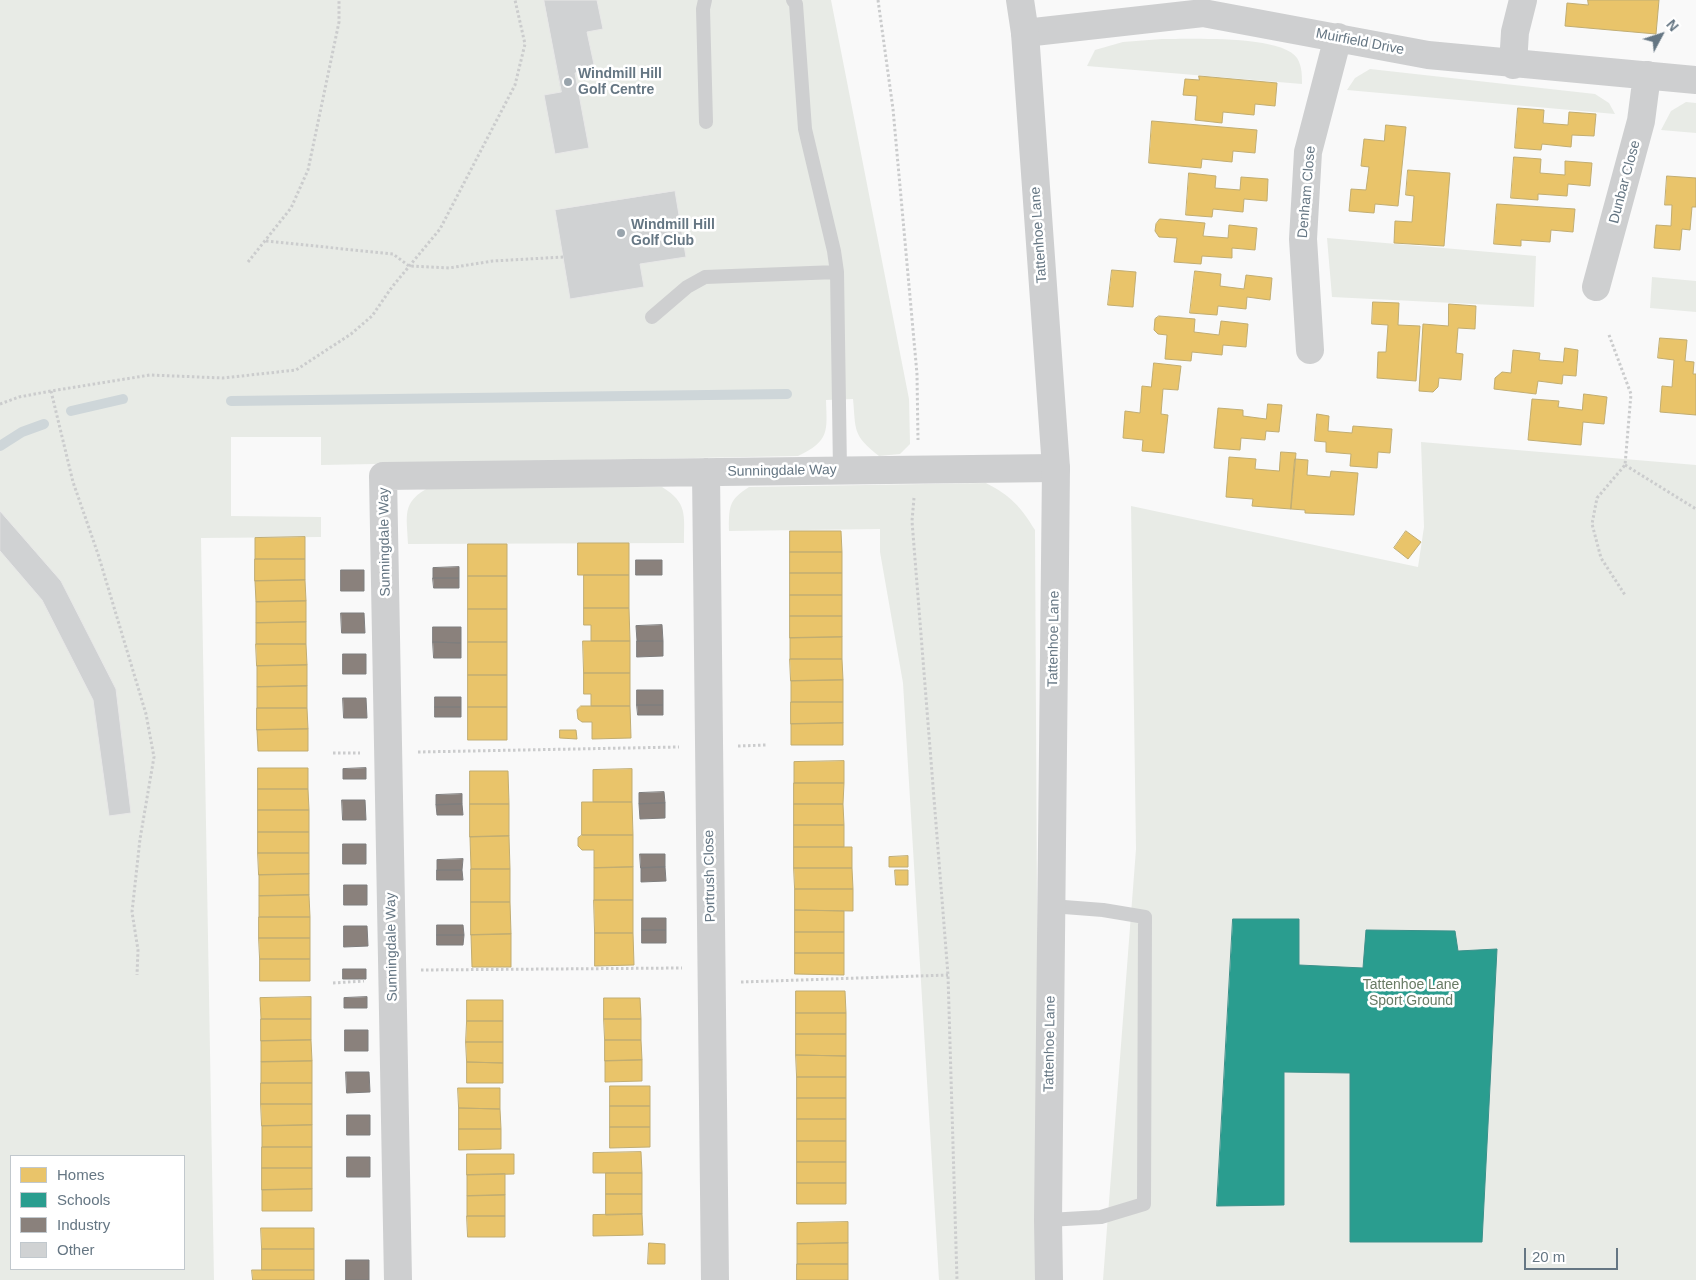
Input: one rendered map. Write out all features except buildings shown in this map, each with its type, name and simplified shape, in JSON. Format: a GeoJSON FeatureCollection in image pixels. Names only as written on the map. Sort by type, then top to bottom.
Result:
{"type":"FeatureCollection","features":[{"type":"Feature","properties":{"kind":"street","name":"Tattenhoe Lane"},"geometry":{"type":"LineString","coordinates":[[1020,0],[1056,468],[1048,1220],[1049,1280]]}},
{"type":"Feature","properties":{"kind":"street"},"geometry":{"type":"LineString","coordinates":[[1513,65],[1515,32],[1523,0]]}},
{"type":"Feature","properties":{"kind":"street","name":"Muirfield Drive"},"geometry":{"type":"LineString","coordinates":[[1024,33],[1203,7],[1428,56],[1696,80]]}},
{"type":"Feature","properties":{"kind":"street","name":"Denham Close"},"geometry":{"type":"LineString","coordinates":[[1310,350],[1303,239],[1308,152],[1338,37]]}},
{"type":"Feature","properties":{"kind":"street","name":"Dunbar Close"},"geometry":{"type":"LineString","coordinates":[[1596,287],[1642,121],[1647,75]]}},
{"type":"Feature","properties":{"kind":"street","name":"Sunningdale Way"},"geometry":{"type":"LineString","coordinates":[[398,1280],[383,476],[1056,468]]}},
{"type":"Feature","properties":{"kind":"street","name":"Portrush Close"},"geometry":{"type":"LineString","coordinates":[[706,472],[715,1280]]}},
{"type":"Feature","properties":{"kind":"lane"},"geometry":{"type":"LineString","coordinates":[[705,0],[703,26],[706,122]]}},
{"type":"Feature","properties":{"kind":"lane"},"geometry":{"type":"LineString","coordinates":[[793,0],[796,4],[805,129],[834,251],[837,272],[840,470]]}},
{"type":"Feature","properties":{"kind":"lane"},"geometry":{"type":"LineString","coordinates":[[652,317],[687,287],[705,277],[837,272]]}},
{"type":"Feature","properties":{"kind":"lane"},"geometry":{"type":"LineString","coordinates":[[1048,1220],[1101,1217],[1144,1204],[1145,916],[1103,910],[1051,906]]}},
{"type":"Feature","properties":{"kind":"path"},"geometry":{"type":"LineString","coordinates":[[248,262],[291,208],[308,170],[339,22],[339,0]]}},
{"type":"Feature","properties":{"kind":"path"},"geometry":{"type":"LineString","coordinates":[[0,404],[20,397],[51,391],[150,375],[223,378],[296,370],[351,334],[372,316],[440,229],[515,85],[525,44],[515,0]]}},
{"type":"Feature","properties":{"kind":"path"},"geometry":{"type":"LineString","coordinates":[[878,0],[893,109],[918,374],[918,469],[912,521],[948,975],[957,1280]]}},
{"type":"Feature","properties":{"kind":"path"},"geometry":{"type":"LineString","coordinates":[[266,241],[393,254],[410,266],[449,268],[493,261],[563,257]]}},
{"type":"Feature","properties":{"kind":"path"},"geometry":{"type":"LineString","coordinates":[[1609,334],[1631,394],[1625,465],[1597,498],[1592,524],[1601,558],[1626,595]]}},
{"type":"Feature","properties":{"kind":"path"},"geometry":{"type":"LineString","coordinates":[[51,391],[73,482],[98,554],[146,714],[154,757],[140,839],[132,912],[138,950],[137,975]]}},
{"type":"Feature","properties":{"kind":"path"},"geometry":{"type":"LineString","coordinates":[[1625,465],[1696,509]]}},
{"type":"Feature","properties":{"kind":"path"},"geometry":{"type":"LineString","coordinates":[[333,753],[766,745]]}},
{"type":"Feature","properties":{"kind":"path"},"geometry":{"type":"LineString","coordinates":[[333,983],[373,981],[409,970],[691,968],[730,982],[948,975]]}},
{"type":"Feature","properties":{"kind":"green space","name":"Windmill Hill Golf Centre"},"geometry":{"type":"Polygon","coordinates":[[[0,0],[831,0],[909,399],[910,444],[900,454],[879,456],[864,443],[855,425],[853,399],[826,400],[827,420],[821,440],[808,451],[798,456],[321,465],[321,437],[231,437],[231,516],[321,517],[321,537],[201,538],[214,1280],[0,1280],[0,0]]]}},
{"type":"Feature","properties":{"kind":"green space"},"geometry":{"type":"Polygon","coordinates":[[[1162,39],[1234,40],[1273,45],[1288,51],[1297,58],[1301,67],[1302,84],[1087,66],[1095,50],[1123,42],[1162,39]]]}},
{"type":"Feature","properties":{"kind":"green space"},"geometry":{"type":"Polygon","coordinates":[[[1370,69],[1595,94],[1609,103],[1615,114],[1347,90],[1355,78],[1370,69]]]}},
{"type":"Feature","properties":{"kind":"green space"},"geometry":{"type":"Polygon","coordinates":[[[1686,102],[1696,103],[1696,133],[1661,130],[1671,111],[1686,102]]]}},
{"type":"Feature","properties":{"kind":"green space"},"geometry":{"type":"Polygon","coordinates":[[[1327,238],[1536,256],[1534,307],[1332,297],[1327,238]]]}},
{"type":"Feature","properties":{"kind":"green space"},"geometry":{"type":"Polygon","coordinates":[[[1652,277],[1696,281],[1696,312],[1650,308],[1652,277]]]}},
{"type":"Feature","properties":{"kind":"green space","name":"Tattenhoe Lane Sport Ground"},"geometry":{"type":"Polygon","coordinates":[[[1421,442],[1696,465],[1696,1280],[1103,1280],[1136,849],[1131,506],[1418,567],[1424,527],[1421,442]]]}},
{"type":"Feature","properties":{"kind":"green space"},"geometry":{"type":"Polygon","coordinates":[[[986,483],[1002,492],[1014,502],[1025,514],[1035,530],[1039,1280],[939,1280],[903,683],[880,552],[880,529],[729,531],[731,505],[737,496],[749,487],[986,483]]]}},
{"type":"Feature","properties":{"kind":"green space"},"geometry":{"type":"Polygon","coordinates":[[[430,487],[662,487],[676,499],[683,510],[684,543],[408,544],[407,517],[410,504],[414,498],[430,487]]]}},
{"type":"Feature","properties":{"kind":"waterway"},"geometry":{"type":"LineString","coordinates":[[231,401],[787,394]]}},
{"type":"Feature","properties":{"kind":"waterway"},"geometry":{"type":"LineString","coordinates":[[71,411],[123,399]]}},
{"type":"Feature","properties":{"kind":"waterway"},"geometry":{"type":"LineString","coordinates":[[0,446],[22,432],[44,424]]}},
{"type":"Feature","properties":{"kind":"place","name":"Windmill Hill Golf Centre"},"geometry":{"type":"Point","coordinates":[568,82]}},
{"type":"Feature","properties":{"kind":"place","name":"Windmill Hill Golf Club"},"geometry":{"type":"Point","coordinates":[621,233]}}]}
